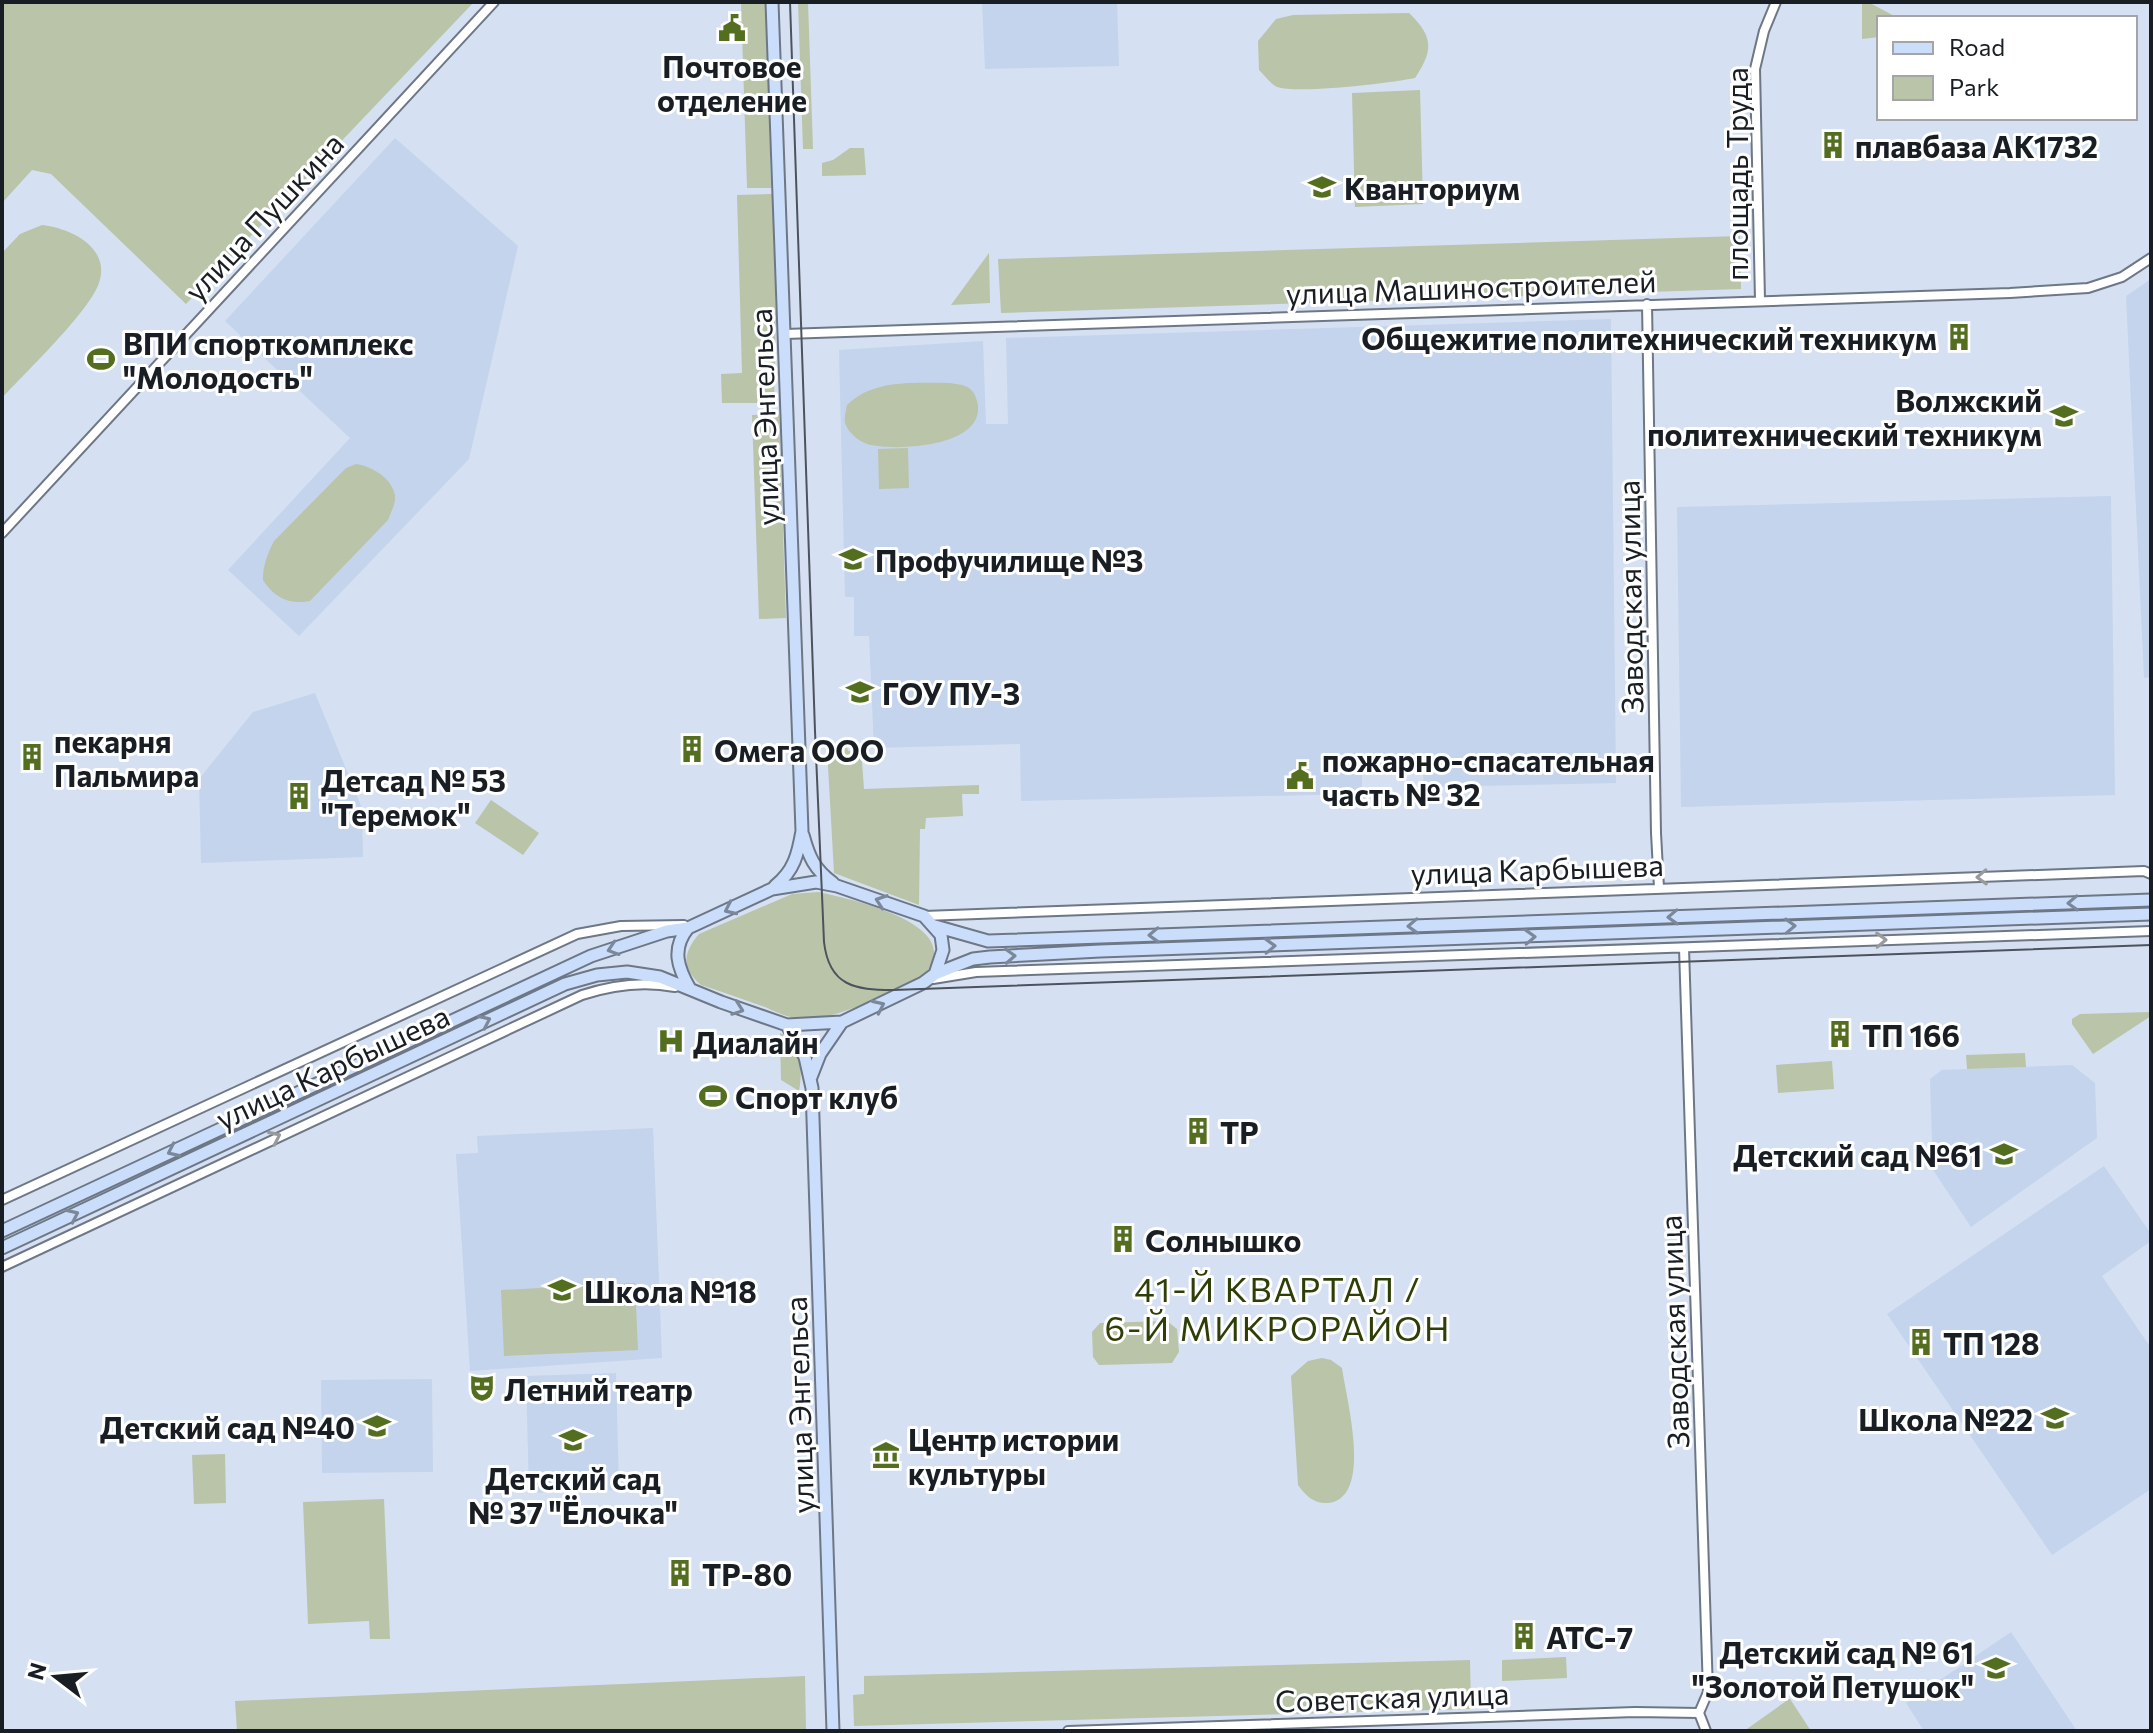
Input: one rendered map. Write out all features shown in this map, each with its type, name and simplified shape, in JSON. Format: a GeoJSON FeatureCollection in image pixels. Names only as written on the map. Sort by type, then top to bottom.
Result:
{"type":"FeatureCollection","features":[{"type":"Feature","properties":{"kind":"street","name":"улица Пушкина"},"geometry":{"type":"LineString","coordinates":[[2,533],[494,2]]}},
{"type":"Feature","properties":{"kind":"street","name":"улица Энгельса"},"geometry":{"type":"LineString","coordinates":[[772,2],[802,831],[793,868],[788,877],[772,889]]}},
{"type":"Feature","properties":{"kind":"street","name":"площадь Труда"},"geometry":{"type":"LineString","coordinates":[[1760,300],[1755,69],[1764,31],[1776,2]]}},
{"type":"Feature","properties":{"kind":"street","name":"улица Машиностроителей"},"geometry":{"type":"LineString","coordinates":[[785,334],[2088,288],[2122,277],[2151,258]]}},
{"type":"Feature","properties":{"kind":"street","name":"Заводская улица"},"geometry":{"type":"LineString","coordinates":[[1647,304],[1659,888]]}},
{"type":"Feature","properties":{"kind":"street","name":"улица Энгельса"},"geometry":{"type":"LineString","coordinates":[[802,831],[813,865],[837,886]]}},
{"type":"Feature","properties":{"kind":"street","name":"улица Карбышева"},"geometry":{"type":"LineString","coordinates":[[2,1231],[591,956],[667,931],[690,927],[772,889],[816,882],[837,886],[924,916],[1659,888],[2128,872],[2151,874]]}},
{"type":"Feature","properties":{"kind":"street","name":"улица Карбышева"},"geometry":{"type":"LineString","coordinates":[[924,916],[935,926],[988,941],[2151,900]]}},
{"type":"Feature","properties":{"kind":"street","name":"улица Карбышева"},"geometry":{"type":"LineString","coordinates":[[2,1248],[565,984],[597,975],[627,972],[660,977],[787,1025],[842,1022],[915,989],[932,977],[973,959],[990,957],[2151,914]]}},
{"type":"Feature","properties":{"kind":"street","name":"улица Карбышева"},"geometry":{"type":"LineString","coordinates":[[2,1200],[577,934],[621,926],[669,924],[690,927]]}},
{"type":"Feature","properties":{"kind":"street"},"geometry":{"type":"LineString","coordinates":[[932,977],[943,950],[941,935],[935,926]]}},
{"type":"Feature","properties":{"kind":"street"},"geometry":{"type":"LineString","coordinates":[[690,927],[677,947],[677,963],[691,990]]}},
{"type":"Feature","properties":{"kind":"street","name":"улица Карбышева"},"geometry":{"type":"LineString","coordinates":[[932,977],[976,972],[2151,931]]}},
{"type":"Feature","properties":{"kind":"street","name":"Заводская улица"},"geometry":{"type":"LineString","coordinates":[[1684,948],[1708,1690],[1699,1713]]}},
{"type":"Feature","properties":{"kind":"street","name":"улица Карбышева"},"geometry":{"type":"LineString","coordinates":[[2,1267],[582,995],[630,985],[661,984],[691,990]]}},
{"type":"Feature","properties":{"kind":"street","name":"улица Энгельса"},"geometry":{"type":"LineString","coordinates":[[811,1078],[820,1054],[842,1022]]}},
{"type":"Feature","properties":{"kind":"street","name":"улица Энгельса"},"geometry":{"type":"LineString","coordinates":[[787,1025],[805,1057],[811,1078],[833,1731]]}},
{"type":"Feature","properties":{"kind":"street","name":"Советская улица"},"geometry":{"type":"LineString","coordinates":[[1068,1731],[1575,1713],[1699,1713]]}},
{"type":"Feature","properties":{"kind":"street"},"geometry":{"type":"LineString","coordinates":[[1699,1713],[1706,1731]]}},
{"type":"Feature","properties":{"kind":"shaded area"},"geometry":{"type":"Polygon","coordinates":[[[982,2],[1117,2],[1119,66],[985,69],[982,2]]]}},
{"type":"Feature","properties":{"kind":"shaded area"},"geometry":{"type":"Polygon","coordinates":[[[395,138],[518,246],[469,459],[299,636],[228,570],[350,438],[225,321],[395,138]]]}},
{"type":"Feature","properties":{"kind":"shaded area"},"geometry":{"type":"Polygon","coordinates":[[[2151,279],[2151,677],[2144,678],[2126,296],[2151,279]]]}},
{"type":"Feature","properties":{"kind":"shaded area"},"geometry":{"type":"Polygon","coordinates":[[[1611,319],[1616,783],[1424,787],[1423,772],[1362,773],[1362,794],[1021,801],[1020,744],[874,748],[869,636],[854,636],[854,597],[845,597],[839,350],[983,341],[986,424],[1008,424],[1006,338],[1611,319]]]}},
{"type":"Feature","properties":{"kind":"shaded area"},"geometry":{"type":"Polygon","coordinates":[[[2111,496],[2115,795],[1681,807],[1677,507],[2111,496]]]}},
{"type":"Feature","properties":{"kind":"shaded area"},"geometry":{"type":"Polygon","coordinates":[[[315,693],[362,808],[363,857],[201,863],[199,779],[253,712],[315,693]]]}},
{"type":"Feature","properties":{"kind":"shaded area","name":"Детский сад №61"},"geometry":{"type":"Polygon","coordinates":[[[2072,1065],[2095,1083],[2097,1138],[1971,1227],[1933,1170],[1930,1079],[1942,1070],[2072,1065]]]}},
{"type":"Feature","properties":{"kind":"shaded area","name":"Школа №18"},"geometry":{"type":"Polygon","coordinates":[[[653,1128],[662,1358],[470,1371],[456,1154],[478,1153],[477,1136],[653,1128]]]}},
{"type":"Feature","properties":{"kind":"shaded area","name":"Школа №22"},"geometry":{"type":"Polygon","coordinates":[[[2104,1166],[2151,1234],[2151,1241],[2102,1276],[2151,1348],[2151,1489],[2052,1555],[1887,1314],[2104,1166]]]}},
{"type":"Feature","properties":{"kind":"shaded area","name":"Детский сад № 37 \"Ёлочка\""},"geometry":{"type":"Polygon","coordinates":[[[616,1373],[619,1490],[529,1493],[526,1376],[616,1373]]]}},
{"type":"Feature","properties":{"kind":"shaded area","name":"Детский сад №40"},"geometry":{"type":"Polygon","coordinates":[[[432,1379],[433,1472],[322,1473],[321,1380],[432,1379]]]}},
{"type":"Feature","properties":{"kind":"shaded area","name":"Детский сад № 61 \"Золотой Петушок\""},"geometry":{"type":"Polygon","coordinates":[[[2011,1632],[2077,1731],[1924,1731],[1906,1703],[2011,1632]]]}},
{"type":"Feature","properties":{"kind":"green space"},"geometry":{"type":"Polygon","coordinates":[[[2,2],[474,2],[186,304],[51,174],[32,170],[2,203],[2,2]]]}},
{"type":"Feature","properties":{"kind":"green space"},"geometry":{"type":"Polygon","coordinates":[[[741,2],[766,2],[771,188],[747,188],[741,2]]]}},
{"type":"Feature","properties":{"kind":"green space"},"geometry":{"type":"Polygon","coordinates":[[[798,2],[808,2],[813,149],[803,149],[798,2]]]}},
{"type":"Feature","properties":{"kind":"green space"},"geometry":{"type":"Polygon","coordinates":[[[1862,2],[1894,16],[1877,16],[1877,37],[1862,39],[1862,2]]]}},
{"type":"Feature","properties":{"kind":"green space"},"geometry":{"type":"Polygon","coordinates":[[[1409,13],[1423,29],[1428,44],[1425,59],[1415,78],[1345,87],[1288,89],[1275,86],[1259,70],[1258,41],[1276,19],[1293,15],[1409,13]]]}},
{"type":"Feature","properties":{"kind":"green space"},"geometry":{"type":"Polygon","coordinates":[[[1420,90],[1423,204],[1355,207],[1352,93],[1420,90]]]}},
{"type":"Feature","properties":{"kind":"green space"},"geometry":{"type":"Polygon","coordinates":[[[850,148],[864,148],[866,175],[822,176],[822,163],[833,160],[850,148]]]}},
{"type":"Feature","properties":{"kind":"green space"},"geometry":{"type":"Polygon","coordinates":[[[772,194],[776,315],[774,403],[722,403],[721,374],[742,373],[737,195],[772,194]]]}},
{"type":"Feature","properties":{"kind":"green space"},"geometry":{"type":"Polygon","coordinates":[[[42,225],[76,235],[94,250],[101,270],[99,283],[70,326],[2,398],[2,253],[20,234],[42,225]]]}},
{"type":"Feature","properties":{"kind":"green space"},"geometry":{"type":"Polygon","coordinates":[[[1740,236],[1741,289],[1001,313],[998,259],[1740,236]]]}},
{"type":"Feature","properties":{"kind":"green space"},"geometry":{"type":"Polygon","coordinates":[[[989,253],[990,303],[951,305],[989,253]]]}},
{"type":"Feature","properties":{"kind":"green space"},"geometry":{"type":"Polygon","coordinates":[[[949,383],[970,389],[977,401],[977,416],[969,428],[955,437],[918,446],[881,446],[860,441],[845,423],[847,405],[869,391],[895,384],[949,383]]]}},
{"type":"Feature","properties":{"kind":"green space"},"geometry":{"type":"Polygon","coordinates":[[[779,414],[786,618],[759,619],[752,415],[779,414]]]}},
{"type":"Feature","properties":{"kind":"green space"},"geometry":{"type":"Polygon","coordinates":[[[908,448],[909,488],[879,489],[878,449],[908,448]]]}},
{"type":"Feature","properties":{"kind":"green space"},"geometry":{"type":"Polygon","coordinates":[[[356,464],[380,474],[393,489],[395,501],[388,520],[310,601],[289,601],[277,596],[263,580],[266,560],[274,541],[346,468],[356,464]]]}},
{"type":"Feature","properties":{"kind":"green space"},"geometry":{"type":"Polygon","coordinates":[[[847,747],[848,751],[867,749],[868,761],[862,762],[864,789],[979,785],[979,794],[962,794],[963,816],[926,818],[925,829],[920,829],[919,905],[834,873],[827,748],[847,747]]]}},
{"type":"Feature","properties":{"kind":"green space"},"geometry":{"type":"Polygon","coordinates":[[[491,800],[539,833],[523,855],[475,823],[491,800]]]}},
{"type":"Feature","properties":{"kind":"green space"},"geometry":{"type":"Polygon","coordinates":[[[818,892],[873,906],[914,925],[928,937],[934,951],[930,967],[913,981],[858,1006],[837,1014],[804,1019],[787,1016],[701,985],[690,973],[687,954],[699,934],[792,894],[818,892]]]}},
{"type":"Feature","properties":{"kind":"green space"},"geometry":{"type":"Polygon","coordinates":[[[2151,1012],[2151,1016],[2093,1054],[2072,1024],[2072,1019],[2080,1014],[2151,1012]]]}},
{"type":"Feature","properties":{"kind":"green space"},"geometry":{"type":"Polygon","coordinates":[[[780,1033],[792,1043],[799,1058],[799,1091],[781,1080],[780,1033]]]}},
{"type":"Feature","properties":{"kind":"green space"},"geometry":{"type":"Polygon","coordinates":[[[2025,1053],[2026,1067],[1967,1069],[1966,1055],[2025,1053]]]}},
{"type":"Feature","properties":{"kind":"green space"},"geometry":{"type":"Polygon","coordinates":[[[1832,1061],[1834,1089],[1778,1093],[1776,1065],[1832,1061]]]}},
{"type":"Feature","properties":{"kind":"green space"},"geometry":{"type":"Polygon","coordinates":[[[635,1283],[638,1350],[504,1356],[501,1290],[635,1283]]]}},
{"type":"Feature","properties":{"kind":"green space"},"geometry":{"type":"Polygon","coordinates":[[[1167,1321],[1177,1329],[1179,1352],[1172,1363],[1099,1365],[1093,1357],[1092,1332],[1100,1323],[1167,1321]]]}},
{"type":"Feature","properties":{"kind":"green space"},"geometry":{"type":"Polygon","coordinates":[[[1322,1358],[1342,1368],[1354,1445],[1350,1484],[1342,1497],[1328,1503],[1311,1498],[1298,1485],[1291,1376],[1308,1361],[1322,1358]]]}},
{"type":"Feature","properties":{"kind":"green space"},"geometry":{"type":"Polygon","coordinates":[[[225,1454],[226,1503],[194,1504],[192,1455],[225,1454]]]}},
{"type":"Feature","properties":{"kind":"green space"},"geometry":{"type":"Polygon","coordinates":[[[384,1499],[390,1639],[370,1639],[369,1621],[308,1624],[303,1502],[384,1499]]]}},
{"type":"Feature","properties":{"kind":"green space"},"geometry":{"type":"Polygon","coordinates":[[[1566,1657],[1567,1678],[1502,1681],[1502,1660],[1566,1657]]]}},
{"type":"Feature","properties":{"kind":"green space"},"geometry":{"type":"Polygon","coordinates":[[[1470,1660],[1471,1709],[854,1726],[853,1695],[864,1694],[864,1676],[1470,1660]]]}},
{"type":"Feature","properties":{"kind":"green space"},"geometry":{"type":"Polygon","coordinates":[[[805,1676],[806,1730],[237,1731],[235,1701],[805,1676]]]}},
{"type":"Feature","properties":{"kind":"green space"},"geometry":{"type":"Polygon","coordinates":[[[1789,1699],[1811,1731],[1744,1731],[1789,1699]]]}},
{"type":"Feature","properties":{"kind":"tram line"},"geometry":{"type":"LineString","coordinates":[[790,2],[824,942],[827,957],[838,977],[867,989],[893,990],[2151,945]]}},
{"type":"Feature","properties":{"kind":"place","name":"Почтовое отделение"},"geometry":{"type":"Point","coordinates":[732,28]}},
{"type":"Feature","properties":{"kind":"place","name":"плавбаза АК1732"},"geometry":{"type":"Point","coordinates":[1833,145]}},
{"type":"Feature","properties":{"kind":"place","name":"Кванториум"},"geometry":{"type":"Point","coordinates":[1322,187]}},
{"type":"Feature","properties":{"kind":"place","name":"Общежитие политехнический техникум"},"geometry":{"type":"Point","coordinates":[1959,337]}},
{"type":"Feature","properties":{"kind":"place","name":"ВПИ спорткомплекс \"Молодость\""},"geometry":{"type":"Point","coordinates":[101,359]}},
{"type":"Feature","properties":{"kind":"place","name":"Волжский политехнический техникум"},"geometry":{"type":"Point","coordinates":[2064,416]}},
{"type":"Feature","properties":{"kind":"place","name":"Профучилище №3"},"geometry":{"type":"Point","coordinates":[853,559]}},
{"type":"Feature","properties":{"kind":"place","name":"ГОУ ПУ-3"},"geometry":{"type":"Point","coordinates":[860,692]}},
{"type":"Feature","properties":{"kind":"place","name":"Омега ООО"},"geometry":{"type":"Point","coordinates":[692,749]}},
{"type":"Feature","properties":{"kind":"place","name":"пекарня Пальмира"},"geometry":{"type":"Point","coordinates":[32,757]}},
{"type":"Feature","properties":{"kind":"place","name":"пожарно-спасательная часть № 32"},"geometry":{"type":"Point","coordinates":[1300,776]}},
{"type":"Feature","properties":{"kind":"place","name":"Детсад № 53 \"Теремок\""},"geometry":{"type":"Point","coordinates":[299,796]}},
{"type":"Feature","properties":{"kind":"place","name":"ТП 166"},"geometry":{"type":"Point","coordinates":[1840,1034]}},
{"type":"Feature","properties":{"kind":"place","name":"Диалайн"},"geometry":{"type":"Point","coordinates":[671,1041]}},
{"type":"Feature","properties":{"kind":"place","name":"Спорт клуб"},"geometry":{"type":"Point","coordinates":[713,1096]}},
{"type":"Feature","properties":{"kind":"place","name":"ТР"},"geometry":{"type":"Point","coordinates":[1198,1131]}},
{"type":"Feature","properties":{"kind":"place","name":"Детский сад №61"},"geometry":{"type":"Point","coordinates":[2004,1154]}},
{"type":"Feature","properties":{"kind":"place","name":"Солнышко"},"geometry":{"type":"Point","coordinates":[1123,1239]}},
{"type":"Feature","properties":{"kind":"place","name":"Школа №18"},"geometry":{"type":"Point","coordinates":[562,1290]}},
{"type":"Feature","properties":{"kind":"place","name":"ТП 128"},"geometry":{"type":"Point","coordinates":[1921,1342]}},
{"type":"Feature","properties":{"kind":"place","name":"Летний театр"},"geometry":{"type":"Point","coordinates":[482,1388]}},
{"type":"Feature","properties":{"kind":"place","name":"Школа №22"},"geometry":{"type":"Point","coordinates":[2055,1418]}},
{"type":"Feature","properties":{"kind":"place","name":"Детский сад №40"},"geometry":{"type":"Point","coordinates":[377,1426]}},
{"type":"Feature","properties":{"kind":"place","name":"Детский сад № 37 \"Ёлочка\""},"geometry":{"type":"Point","coordinates":[573,1440]}},
{"type":"Feature","properties":{"kind":"place","name":"Центр истории культуры"},"geometry":{"type":"Point","coordinates":[886,1455]}},
{"type":"Feature","properties":{"kind":"place","name":"ТР-80"},"geometry":{"type":"Point","coordinates":[680,1573]}},
{"type":"Feature","properties":{"kind":"place","name":"АТС-7"},"geometry":{"type":"Point","coordinates":[1524,1636]}},
{"type":"Feature","properties":{"kind":"place","name":"Детский сад № 61 \"Золотой Петушок\""},"geometry":{"type":"Point","coordinates":[1996,1668]}},
{"type":"Feature","properties":{"kind":"district","name":"41-Й КВАРТАЛ / 6-Й МИКРОРАЙОН"},"geometry":{"type":"Point","coordinates":[1278,1308]}}]}
